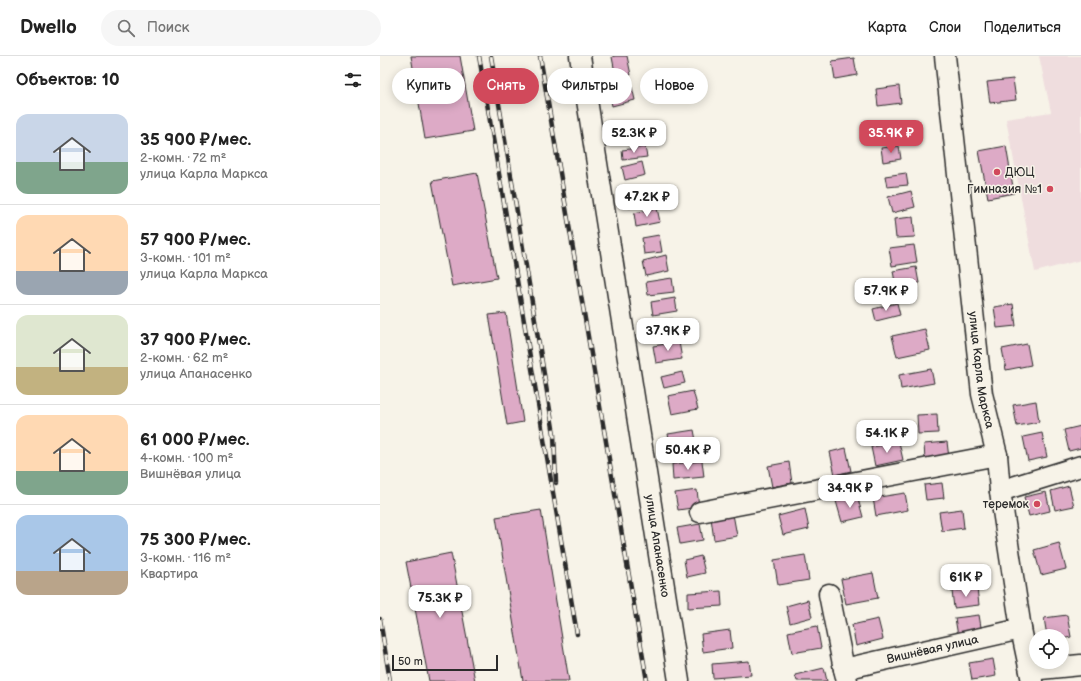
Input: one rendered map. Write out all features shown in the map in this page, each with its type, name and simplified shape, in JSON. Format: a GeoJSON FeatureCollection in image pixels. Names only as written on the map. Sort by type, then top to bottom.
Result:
{"type":"FeatureCollection","features":[{"type":"Feature","properties":{"kind":"street","name":"улица Апанасенко"},"geometry":{"type":"LineString","coordinates":[[580,56],[679,681]]}},
{"type":"Feature","properties":{"kind":"street","name":"улица Карла Маркса"},"geometry":{"type":"LineString","coordinates":[[945,56],[982,394],[997,455],[1000,491],[1021,629],[1031,676]]}},
{"type":"Feature","properties":{"kind":"street"},"geometry":{"type":"LineString","coordinates":[[700,512],[997,455]]}},
{"type":"Feature","properties":{"kind":"street"},"geometry":{"type":"LineString","coordinates":[[1000,491],[1081,466]]}},
{"type":"Feature","properties":{"kind":"street","name":"Вишнёвая улица"},"geometry":{"type":"LineString","coordinates":[[829,594],[845,675],[1021,629]]}},
{"type":"Feature","properties":{"kind":"street"},"geometry":{"type":"LineString","coordinates":[[1031,676],[1081,665]]}},
{"type":"Feature","properties":{"kind":"shaded area","name":"Гимназия №1"},"geometry":{"type":"Polygon","coordinates":[[[1039,56],[1081,56],[1081,260],[1035,272],[1006,119],[1051,112],[1039,56]]]}},
{"type":"Feature","properties":{"kind":"building"},"geometry":{"type":"Polygon","coordinates":[[[411,56],[460,56],[462,68],[413,68],[411,56]]]}},
{"type":"Feature","properties":{"kind":"building"},"geometry":{"type":"Polygon","coordinates":[[[627,56],[630,68],[614,68],[612,57],[627,56]]]}},
{"type":"Feature","properties":{"kind":"building"},"geometry":{"type":"Polygon","coordinates":[[[854,58],[857,75],[835,79],[832,61],[854,58]]]}},
{"type":"Feature","properties":{"kind":"building"},"geometry":{"type":"Polygon","coordinates":[[[1013,79],[1016,100],[990,103],[987,82],[1013,79]]]}},
{"type":"Feature","properties":{"kind":"building"},"geometry":{"type":"Polygon","coordinates":[[[465,85],[473,131],[425,139],[419,104],[465,104],[465,85]]]}},
{"type":"Feature","properties":{"kind":"building"},"geometry":{"type":"Polygon","coordinates":[[[899,86],[901,103],[878,106],[876,89],[899,86]]]}},
{"type":"Feature","properties":{"kind":"building"},"geometry":{"type":"Polygon","coordinates":[[[632,87],[635,100],[632,101],[632,87]]]}},
{"type":"Feature","properties":{"kind":"building"},"geometry":{"type":"Polygon","coordinates":[[[902,122],[905,136],[886,139],[884,125],[902,122]]]}},
{"type":"Feature","properties":{"kind":"building"},"geometry":{"type":"Polygon","coordinates":[[[640,124],[643,137],[617,142],[614,129],[640,124]]]}},
{"type":"Feature","properties":{"kind":"building"},"geometry":{"type":"Polygon","coordinates":[[[899,146],[901,159],[883,162],[881,148],[899,146]]]}},
{"type":"Feature","properties":{"kind":"building","name":"ДЮЦ"},"geometry":{"type":"Polygon","coordinates":[[[1006,146],[1014,193],[988,198],[979,151],[1006,146]]]}},
{"type":"Feature","properties":{"kind":"building"},"geometry":{"type":"Polygon","coordinates":[[[645,147],[647,157],[623,160],[622,150],[645,147]]]}},
{"type":"Feature","properties":{"kind":"building"},"geometry":{"type":"Polygon","coordinates":[[[642,162],[645,175],[625,180],[622,167],[642,162]]]}},
{"type":"Feature","properties":{"kind":"building"},"geometry":{"type":"Polygon","coordinates":[[[477,173],[497,278],[452,286],[432,181],[477,173]]]}},
{"type":"Feature","properties":{"kind":"building"},"geometry":{"type":"Polygon","coordinates":[[[906,173],[908,185],[887,187],[885,176],[906,173]]]}},
{"type":"Feature","properties":{"kind":"building"},"geometry":{"type":"Polygon","coordinates":[[[650,190],[653,203],[629,208],[627,195],[650,190]]]}},
{"type":"Feature","properties":{"kind":"building"},"geometry":{"type":"Polygon","coordinates":[[[911,191],[915,207],[892,213],[888,197],[911,191]]]}},
{"type":"Feature","properties":{"kind":"building"},"geometry":{"type":"Polygon","coordinates":[[[657,208],[660,222],[636,227],[634,213],[657,208]]]}},
{"type":"Feature","properties":{"kind":"building"},"geometry":{"type":"Polygon","coordinates":[[[913,217],[915,237],[896,238],[894,219],[913,217]]]}},
{"type":"Feature","properties":{"kind":"building"},"geometry":{"type":"Polygon","coordinates":[[[659,235],[662,252],[644,254],[642,238],[659,235]]]}},
{"type":"Feature","properties":{"kind":"building"},"geometry":{"type":"Polygon","coordinates":[[[914,245],[917,262],[892,266],[889,248],[914,245]]]}},
{"type":"Feature","properties":{"kind":"building"},"geometry":{"type":"Polygon","coordinates":[[[666,255],[669,271],[646,276],[643,261],[666,255]]]}},
{"type":"Feature","properties":{"kind":"building"},"geometry":{"type":"Polygon","coordinates":[[[916,267],[919,283],[896,288],[893,271],[916,267]]]}},
{"type":"Feature","properties":{"kind":"building"},"geometry":{"type":"Polygon","coordinates":[[[672,278],[674,292],[648,295],[646,282],[672,278]]]}},
{"type":"Feature","properties":{"kind":"building"},"geometry":{"type":"Polygon","coordinates":[[[675,298],[677,311],[653,315],[651,302],[675,298]]]}},
{"type":"Feature","properties":{"kind":"building"},"geometry":{"type":"Polygon","coordinates":[[[897,303],[900,315],[876,321],[873,309],[897,303]]]}},
{"type":"Feature","properties":{"kind":"building"},"geometry":{"type":"Polygon","coordinates":[[[1013,304],[1016,326],[997,328],[994,307],[1013,304]]]}},
{"type":"Feature","properties":{"kind":"building"},"geometry":{"type":"Polygon","coordinates":[[[506,313],[523,422],[507,425],[489,315],[506,313]]]}},
{"type":"Feature","properties":{"kind":"building"},"geometry":{"type":"Polygon","coordinates":[[[673,319],[674,336],[652,338],[650,320],[673,319]]]}},
{"type":"Feature","properties":{"kind":"building"},"geometry":{"type":"Polygon","coordinates":[[[925,329],[930,350],[897,357],[892,336],[925,329]]]}},
{"type":"Feature","properties":{"kind":"building"},"geometry":{"type":"Polygon","coordinates":[[[679,342],[682,359],[656,363],[653,346],[679,342]]]}},
{"type":"Feature","properties":{"kind":"building"},"geometry":{"type":"Polygon","coordinates":[[[1027,344],[1031,365],[1006,370],[1002,349],[1027,344]]]}},
{"type":"Feature","properties":{"kind":"building"},"geometry":{"type":"Polygon","coordinates":[[[931,369],[934,383],[901,389],[899,375],[931,369]]]}},
{"type":"Feature","properties":{"kind":"building"},"geometry":{"type":"Polygon","coordinates":[[[682,372],[685,383],[664,388],[661,377],[682,372]]]}},
{"type":"Feature","properties":{"kind":"building"},"geometry":{"type":"Polygon","coordinates":[[[693,391],[698,409],[672,414],[668,396],[693,391]]]}},
{"type":"Feature","properties":{"kind":"building"},"geometry":{"type":"Polygon","coordinates":[[[1036,401],[1039,422],[1017,426],[1013,405],[1036,401]]]}},
{"type":"Feature","properties":{"kind":"building"},"geometry":{"type":"Polygon","coordinates":[[[937,414],[938,433],[918,434],[917,415],[937,414]]]}},
{"type":"Feature","properties":{"kind":"building"},"geometry":{"type":"Polygon","coordinates":[[[1081,426],[1081,448],[1069,451],[1064,430],[1081,426]]]}},
{"type":"Feature","properties":{"kind":"building"},"geometry":{"type":"Polygon","coordinates":[[[694,430],[697,446],[671,450],[668,434],[694,430]]]}},
{"type":"Feature","properties":{"kind":"building"},"geometry":{"type":"Polygon","coordinates":[[[1042,433],[1047,457],[1028,461],[1023,437],[1042,433]]]}},
{"type":"Feature","properties":{"kind":"building"},"geometry":{"type":"Polygon","coordinates":[[[899,442],[903,460],[875,466],[871,447],[899,442]]]}},
{"type":"Feature","properties":{"kind":"building"},"geometry":{"type":"Polygon","coordinates":[[[947,442],[949,458],[925,460],[924,444],[947,442]]]}},
{"type":"Feature","properties":{"kind":"building"},"geometry":{"type":"Polygon","coordinates":[[[846,448],[851,471],[835,475],[830,452],[846,448]]]}},
{"type":"Feature","properties":{"kind":"building"},"geometry":{"type":"Polygon","coordinates":[[[702,461],[704,477],[673,480],[672,464],[702,461]]]}},
{"type":"Feature","properties":{"kind":"building"},"geometry":{"type":"Polygon","coordinates":[[[789,462],[792,483],[772,487],[768,466],[789,462]]]}},
{"type":"Feature","properties":{"kind":"building"},"geometry":{"type":"Polygon","coordinates":[[[942,483],[944,498],[926,500],[924,485],[942,483]]]}},
{"type":"Feature","properties":{"kind":"building"},"geometry":{"type":"Polygon","coordinates":[[[1069,486],[1074,506],[1055,510],[1051,491],[1069,486]]]}},
{"type":"Feature","properties":{"kind":"building"},"geometry":{"type":"Polygon","coordinates":[[[697,490],[699,507],[678,510],[675,493],[697,490]]]}},
{"type":"Feature","properties":{"kind":"building","name":"теремок"},"geometry":{"type":"Polygon","coordinates":[[[1046,492],[1050,511],[1029,516],[1024,497],[1046,492]]]}},
{"type":"Feature","properties":{"kind":"building"},"geometry":{"type":"Polygon","coordinates":[[[905,493],[908,510],[876,516],[873,498],[905,493]]]}},
{"type":"Feature","properties":{"kind":"building"},"geometry":{"type":"Polygon","coordinates":[[[857,495],[863,517],[842,522],[836,501],[857,495]]]}},
{"type":"Feature","properties":{"kind":"building"},"geometry":{"type":"Polygon","coordinates":[[[805,509],[809,529],[783,535],[778,516],[805,509]]]}},
{"type":"Feature","properties":{"kind":"building"},"geometry":{"type":"Polygon","coordinates":[[[962,509],[964,528],[942,531],[939,512],[962,509]]]}},
{"type":"Feature","properties":{"kind":"building"},"geometry":{"type":"Polygon","coordinates":[[[541,510],[569,681],[523,681],[496,517],[541,510]]]}},
{"type":"Feature","properties":{"kind":"building"},"geometry":{"type":"Polygon","coordinates":[[[733,514],[737,536],[714,540],[711,518],[733,514]]]}},
{"type":"Feature","properties":{"kind":"building"},"geometry":{"type":"Polygon","coordinates":[[[700,524],[703,540],[680,544],[677,528],[700,524]]]}},
{"type":"Feature","properties":{"kind":"building"},"geometry":{"type":"Polygon","coordinates":[[[1059,543],[1066,569],[1041,575],[1034,550],[1059,543]]]}},
{"type":"Feature","properties":{"kind":"building"},"geometry":{"type":"Polygon","coordinates":[[[451,553],[475,681],[429,681],[406,562],[451,553]]]}},
{"type":"Feature","properties":{"kind":"building"},"geometry":{"type":"Polygon","coordinates":[[[805,555],[809,580],[778,585],[774,560],[805,555]]]}},
{"type":"Feature","properties":{"kind":"building"},"geometry":{"type":"Polygon","coordinates":[[[701,556],[705,573],[687,577],[684,560],[701,556]]]}},
{"type":"Feature","properties":{"kind":"building"},"geometry":{"type":"Polygon","coordinates":[[[970,565],[972,579],[948,582],[947,567],[970,565]]]}},
{"type":"Feature","properties":{"kind":"building"},"geometry":{"type":"Polygon","coordinates":[[[873,573],[878,598],[846,604],[841,579],[873,573]]]}},
{"type":"Feature","properties":{"kind":"building"},"geometry":{"type":"Polygon","coordinates":[[[977,588],[979,605],[954,608],[952,591],[977,588]]]}},
{"type":"Feature","properties":{"kind":"building"},"geometry":{"type":"Polygon","coordinates":[[[721,591],[722,606],[688,608],[688,593],[721,591]]]}},
{"type":"Feature","properties":{"kind":"building"},"geometry":{"type":"Polygon","coordinates":[[[808,600],[812,617],[790,623],[786,606],[808,600]]]}},
{"type":"Feature","properties":{"kind":"building"},"geometry":{"type":"Polygon","coordinates":[[[979,615],[982,633],[958,636],[955,618],[979,615]]]}},
{"type":"Feature","properties":{"kind":"building"},"geometry":{"type":"Polygon","coordinates":[[[1067,615],[1071,637],[1069,637],[1069,629],[1046,629],[1044,618],[1067,615]]]}},
{"type":"Feature","properties":{"kind":"building"},"geometry":{"type":"Polygon","coordinates":[[[878,619],[883,639],[856,646],[852,625],[878,619]]]}},
{"type":"Feature","properties":{"kind":"building"},"geometry":{"type":"Polygon","coordinates":[[[817,626],[821,648],[792,653],[788,632],[817,626]]]}},
{"type":"Feature","properties":{"kind":"building"},"geometry":{"type":"Polygon","coordinates":[[[730,630],[732,648],[703,652],[701,634],[730,630]]]}},
{"type":"Feature","properties":{"kind":"building"},"geometry":{"type":"Polygon","coordinates":[[[993,659],[996,676],[972,680],[969,663],[993,659]]]}},
{"type":"Feature","properties":{"kind":"building"},"geometry":{"type":"Polygon","coordinates":[[[749,661],[751,675],[713,678],[712,664],[749,661]]]}},
{"type":"Feature","properties":{"kind":"building"},"geometry":{"type":"Polygon","coordinates":[[[824,668],[827,681],[797,681],[795,675],[824,668]]]}},
{"type":"Feature","properties":{"kind":"railway"},"geometry":{"type":"LineString","coordinates":[[479,56],[577,634]]}},
{"type":"Feature","properties":{"kind":"railway"},"geometry":{"type":"LineString","coordinates":[[491,56],[554,434],[556,483]]}},
{"type":"Feature","properties":{"kind":"railway"},"geometry":{"type":"LineString","coordinates":[[540,56],[647,681]]}},
{"type":"Feature","properties":{"kind":"railway"},"geometry":{"type":"LineString","coordinates":[[380,619],[390,681]]}},
{"type":"Feature","properties":{"kind":"place","name":"ДЮЦ"},"geometry":{"type":"Point","coordinates":[997,172]}},
{"type":"Feature","properties":{"kind":"place","name":"Гимназия №1"},"geometry":{"type":"Point","coordinates":[1050,189]}},
{"type":"Feature","properties":{"kind":"place","name":"теремок"},"geometry":{"type":"Point","coordinates":[1037,504]}}]}
